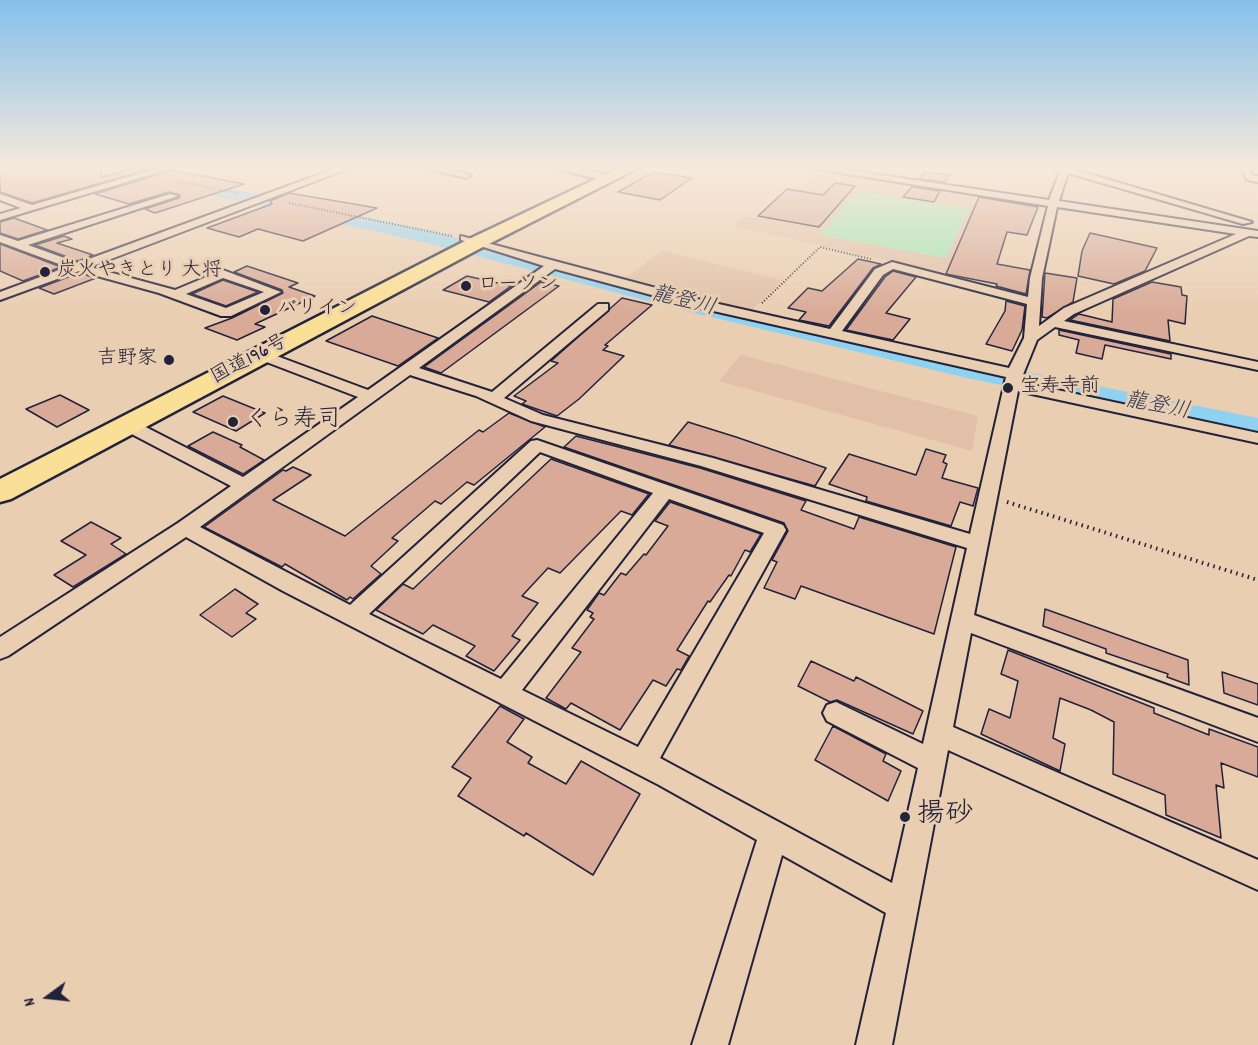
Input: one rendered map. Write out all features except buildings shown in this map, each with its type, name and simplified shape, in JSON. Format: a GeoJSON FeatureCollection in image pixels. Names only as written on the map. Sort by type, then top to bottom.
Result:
{"type":"FeatureCollection","features":[{"type":"Feature","properties":{"kind":"highway","name":"国道196号"},"geometry":{"type":"LineString","coordinates":[[0,472],[518,217]]}},
{"type":"Feature","properties":{"kind":"highway","name":"国道196号"},"geometry":{"type":"LineString","coordinates":[[0,492],[261,355],[464,244]]}},
{"type":"Feature","properties":{"kind":"street"},"geometry":{"type":"LineString","coordinates":[[21,244],[107,217]]}},
{"type":"Feature","properties":{"kind":"street"},"geometry":{"type":"LineString","coordinates":[[0,296],[214,217]]}},
{"type":"Feature","properties":{"kind":"street"},"geometry":{"type":"LineString","coordinates":[[874,1045],[1013,380],[1031,338],[1036,278],[1050,217]]}},
{"type":"Feature","properties":{"kind":"street"},"geometry":{"type":"LineString","coordinates":[[1152,217],[1255,230]]}},
{"type":"Feature","properties":{"kind":"street"},"geometry":{"type":"LineString","coordinates":[[1213,217],[1255,230]]}},
{"type":"Feature","properties":{"kind":"street"},"geometry":{"type":"LineString","coordinates":[[1031,338],[1070,311],[1255,230]]}},
{"type":"Feature","properties":{"kind":"street"},"geometry":{"type":"LineString","coordinates":[[0,238],[21,244],[64,263],[82,266],[175,294],[226,313],[275,291],[223,274],[175,294]]}},
{"type":"Feature","properties":{"kind":"street"},"geometry":{"type":"LineString","coordinates":[[464,244],[1013,380],[1258,438]]}},
{"type":"Feature","properties":{"kind":"street"},"geometry":{"type":"LineString","coordinates":[[833,334],[879,272],[892,265],[1034,302]]}},
{"type":"Feature","properties":{"kind":"street"},"geometry":{"type":"LineString","coordinates":[[0,649],[185,528],[552,266]]}},
{"type":"Feature","properties":{"kind":"street"},"geometry":{"type":"LineString","coordinates":[[493,399],[603,307]]}},
{"type":"Feature","properties":{"kind":"street"},"geometry":{"type":"LineString","coordinates":[[1051,322],[1258,366]]}},
{"type":"Feature","properties":{"kind":"street"},"geometry":{"type":"LineString","coordinates":[[261,355],[369,396]]}},
{"type":"Feature","properties":{"kind":"street"},"geometry":{"type":"LineString","coordinates":[[408,369],[493,399],[537,418],[707,462],[978,544]]}},
{"type":"Feature","properties":{"kind":"street"},"geometry":{"type":"LineString","coordinates":[[352,616],[559,423]]}},
{"type":"Feature","properties":{"kind":"street"},"geometry":{"type":"LineString","coordinates":[[128,425],[244,485]]}},
{"type":"Feature","properties":{"kind":"street"},"geometry":{"type":"LineString","coordinates":[[537,445],[776,530],[643,763]]}},
{"type":"Feature","properties":{"kind":"street"},"geometry":{"type":"LineString","coordinates":[[505,693],[665,491]]}},
{"type":"Feature","properties":{"kind":"street"},"geometry":{"type":"LineString","coordinates":[[185,528],[352,616],[643,763],[903,906]]}},
{"type":"Feature","properties":{"kind":"street"},"geometry":{"type":"LineString","coordinates":[[962,620],[1258,730]]}},
{"type":"Feature","properties":{"kind":"street"},"geometry":{"type":"LineString","coordinates":[[836,713],[936,748],[1258,875]]}},
{"type":"Feature","properties":{"kind":"street"},"geometry":{"type":"LineString","coordinates":[[710,1045],[773,834]]}},
{"type":"Feature","properties":{"kind":"path"},"geometry":{"type":"LineString","coordinates":[[346,217],[464,244]]}},
{"type":"Feature","properties":{"kind":"path"},"geometry":{"type":"LineString","coordinates":[[750,315],[820,247],[892,265]]}},
{"type":"Feature","properties":{"kind":"path"},"geometry":{"type":"LineString","coordinates":[[988,496],[1258,580]]}},
{"type":"Feature","properties":{"kind":"shaded area"},"geometry":{"type":"Polygon","coordinates":[[[743,217],[763,219],[766,217],[1015,217],[980,281],[733,226],[743,217]]]}},
{"type":"Feature","properties":{"kind":"shaded area"},"geometry":{"type":"Polygon","coordinates":[[[662,251],[783,280],[750,312],[621,281],[662,251]]]}},
{"type":"Feature","properties":{"kind":"shaded area"},"geometry":{"type":"Polygon","coordinates":[[[741,355],[978,416],[972,451],[719,381],[741,355]]]}},
{"type":"Feature","properties":{"kind":"green space"},"geometry":{"type":"Polygon","coordinates":[[[835,217],[966,217],[946,258],[819,235],[835,217]]]}},
{"type":"Feature","properties":{"kind":"waterway","name":"龍登川"},"geometry":{"type":"LineString","coordinates":[[336,217],[430,237],[699,307],[967,369],[1258,428]]}},
{"type":"Feature","properties":{"kind":"place","name":"炭火やきとり 大将"},"geometry":{"type":"Point","coordinates":[45,272]}},
{"type":"Feature","properties":{"kind":"place","name":"ローソン"},"geometry":{"type":"Point","coordinates":[466,286]}},
{"type":"Feature","properties":{"kind":"place","name":"バリイン"},"geometry":{"type":"Point","coordinates":[265,310]}},
{"type":"Feature","properties":{"kind":"place","name":"吉野家"},"geometry":{"type":"Point","coordinates":[169,360]}},
{"type":"Feature","properties":{"kind":"place","name":"宝寿寺前"},"geometry":{"type":"Point","coordinates":[1008,388]}},
{"type":"Feature","properties":{"kind":"place","name":"くら寿司"},"geometry":{"type":"Point","coordinates":[233,422]}},
{"type":"Feature","properties":{"kind":"place","name":"揚砂"},"geometry":{"type":"Point","coordinates":[905,817]}}]}
